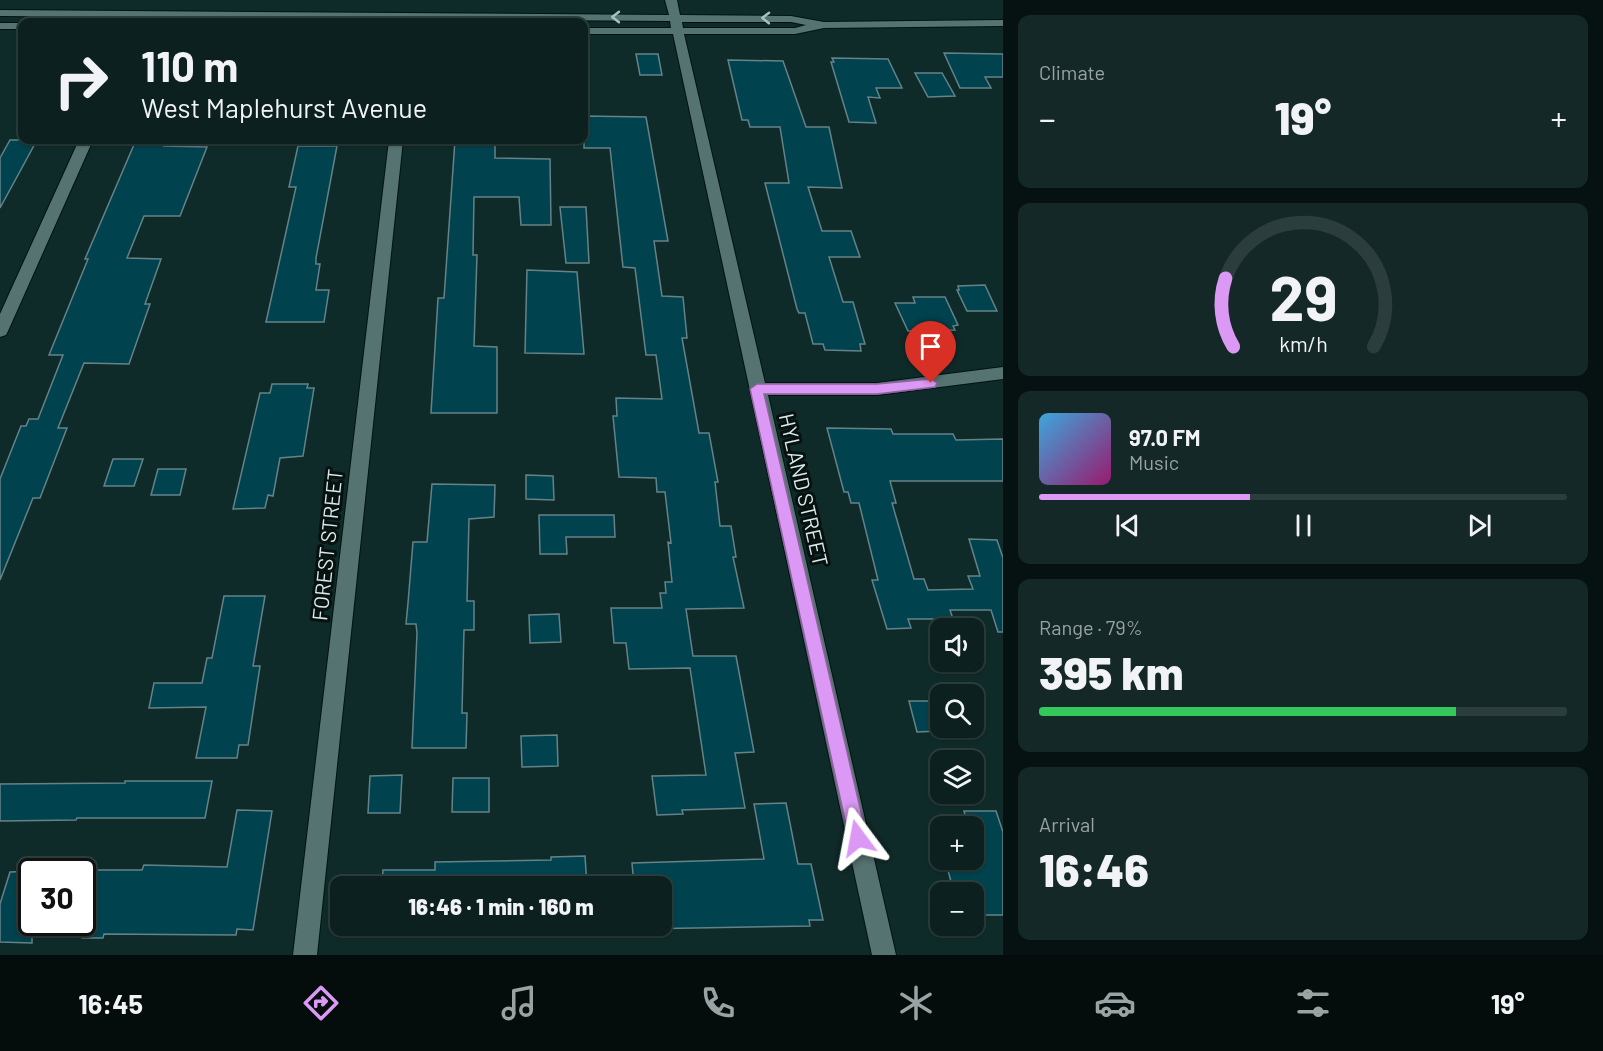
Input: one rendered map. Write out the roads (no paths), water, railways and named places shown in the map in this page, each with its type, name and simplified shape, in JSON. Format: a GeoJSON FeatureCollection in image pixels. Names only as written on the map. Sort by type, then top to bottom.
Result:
{"type":"FeatureCollection","features":[{"type":"Feature","properties":{"kind":"street"},"geometry":{"type":"LineString","coordinates":[[141,18],[149,0]]}},
{"type":"Feature","properties":{"kind":"street"},"geometry":{"type":"LineString","coordinates":[[0,13],[141,18],[411,15],[674,16],[795,31],[824,26],[1003,23]]}},
{"type":"Feature","properties":{"kind":"street"},"geometry":{"type":"LineString","coordinates":[[588,30],[674,16]]}},
{"type":"Feature","properties":{"kind":"street","name":"HYLAND STREET"},"geometry":{"type":"LineString","coordinates":[[674,16],[884,955]]}},
{"type":"Feature","properties":{"kind":"street"},"geometry":{"type":"LineString","coordinates":[[0,26],[18,26]]}},
{"type":"Feature","properties":{"kind":"street"},"geometry":{"type":"LineString","coordinates":[[0,330],[84,144]]}},
{"type":"Feature","properties":{"kind":"street","name":"FOREST STREET"},"geometry":{"type":"LineString","coordinates":[[305,955],[396,144]]}},
{"type":"Feature","properties":{"kind":"street"},"geometry":{"type":"LineString","coordinates":[[757,389],[877,389],[1003,373]]}}]}
